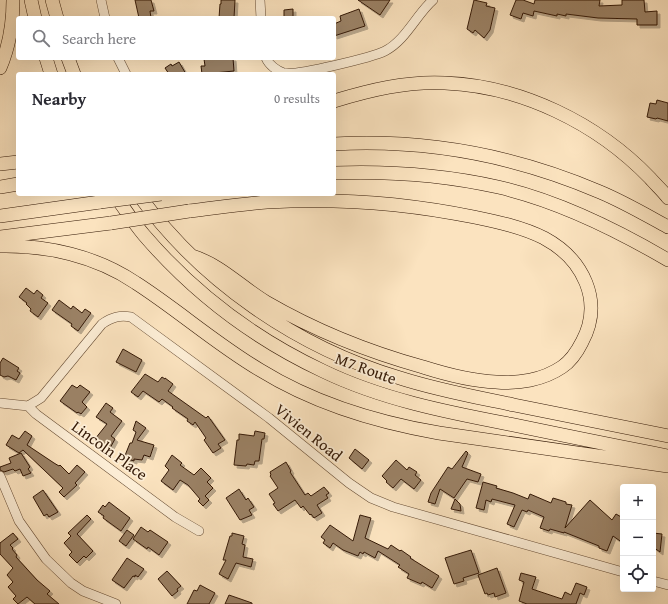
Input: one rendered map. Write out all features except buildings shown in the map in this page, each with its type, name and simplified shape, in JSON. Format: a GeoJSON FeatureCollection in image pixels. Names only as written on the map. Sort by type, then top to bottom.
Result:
{"type":"FeatureCollection","features":[{"type":"Feature","properties":{"kind":"highway"},"geometry":{"type":"LineString","coordinates":[[0,68],[6,55],[11,27],[13,0]]}},
{"type":"Feature","properties":{"kind":"highway"},"geometry":{"type":"LineString","coordinates":[[31,0],[35,16]]}},
{"type":"Feature","properties":{"kind":"highway"},"geometry":{"type":"LineString","coordinates":[[52,0],[56,16]]}},
{"type":"Feature","properties":{"kind":"highway"},"geometry":{"type":"LineString","coordinates":[[47,60],[50,72]]}},
{"type":"Feature","properties":{"kind":"highway"},"geometry":{"type":"LineString","coordinates":[[69,60],[73,72]]}},
{"type":"Feature","properties":{"kind":"highway"},"geometry":{"type":"LineString","coordinates":[[336,100],[384,88],[417,84],[444,83],[491,89],[518,96],[544,106],[602,136],[635,163],[668,198]]}},
{"type":"Feature","properties":{"kind":"highway"},"geometry":{"type":"LineString","coordinates":[[336,144],[356,142],[408,144],[459,150],[505,160],[551,173],[601,192],[668,227]]}},
{"type":"Feature","properties":{"kind":"highway"},"geometry":{"type":"LineString","coordinates":[[0,164],[16,162]]}},
{"type":"Feature","properties":{"kind":"highway"},"geometry":{"type":"LineString","coordinates":[[336,173],[412,174],[456,179],[498,187],[538,199],[586,218],[640,244],[668,260]]}},
{"type":"Feature","properties":{"kind":"highway"},"geometry":{"type":"LineString","coordinates":[[0,186],[16,184]]}},
{"type":"Feature","properties":{"kind":"highway","name":"M7 Route"},"geometry":{"type":"LineString","coordinates":[[115,196],[143,234],[187,280],[240,323],[264,339],[323,371],[356,385],[424,406],[668,456]]}},
{"type":"Feature","properties":{"kind":"highway","name":"M7 Route"},"geometry":{"type":"LineString","coordinates":[[139,196],[149,209],[192,256],[233,292],[280,325],[330,351],[399,378],[442,390],[668,436]]}},
{"type":"Feature","properties":{"kind":"highway"},"geometry":{"type":"LineString","coordinates":[[0,216],[146,196]]}},
{"type":"Feature","properties":{"kind":"highway"},"geometry":{"type":"LineString","coordinates":[[0,237],[265,202],[308,201],[410,206],[456,213],[506,224],[545,238],[561,249],[573,260],[583,274],[591,302],[591,317],[586,335],[577,352],[564,366],[548,375],[532,380],[495,382],[446,374],[390,358],[363,348],[309,325],[264,301],[212,264],[192,256]]}},
{"type":"Feature","properties":{"kind":"highway"},"geometry":{"type":"LineString","coordinates":[[0,246],[39,247],[74,255],[100,264],[135,282],[259,370],[295,390],[325,404],[357,415],[412,429],[668,466]]}},
{"type":"Feature","properties":{"kind":"street"},"geometry":{"type":"LineString","coordinates":[[101,0],[105,16]]}},
{"type":"Feature","properties":{"kind":"street"},"geometry":{"type":"LineString","coordinates":[[260,0],[261,16]]}},
{"type":"Feature","properties":{"kind":"street"},"geometry":{"type":"LineString","coordinates":[[302,72],[370,56],[385,50],[406,32],[433,0]]}},
{"type":"Feature","properties":{"kind":"street"},"geometry":{"type":"LineString","coordinates":[[119,60],[125,72]]}},
{"type":"Feature","properties":{"kind":"street"},"geometry":{"type":"LineString","coordinates":[[267,60],[277,70],[282,72]]}},
{"type":"Feature","properties":{"kind":"street","name":"Vivien Road"},"geometry":{"type":"LineString","coordinates":[[28,406],[41,398],[102,324],[117,316],[131,317],[269,418],[348,483],[371,498],[393,507],[620,571]]}},
{"type":"Feature","properties":{"kind":"street"},"geometry":{"type":"LineString","coordinates":[[0,403],[28,406]]}},
{"type":"Feature","properties":{"kind":"street","name":"Lincoln Place"},"geometry":{"type":"LineString","coordinates":[[28,406],[36,414],[175,517],[199,531]]}},
{"type":"Feature","properties":{"kind":"street"},"geometry":{"type":"LineString","coordinates":[[0,476],[19,521],[46,558],[71,583],[83,591],[116,604]]}},
{"type":"Feature","properties":{"kind":"street"},"geometry":{"type":"LineString","coordinates":[[656,582],[668,584]]}}]}
